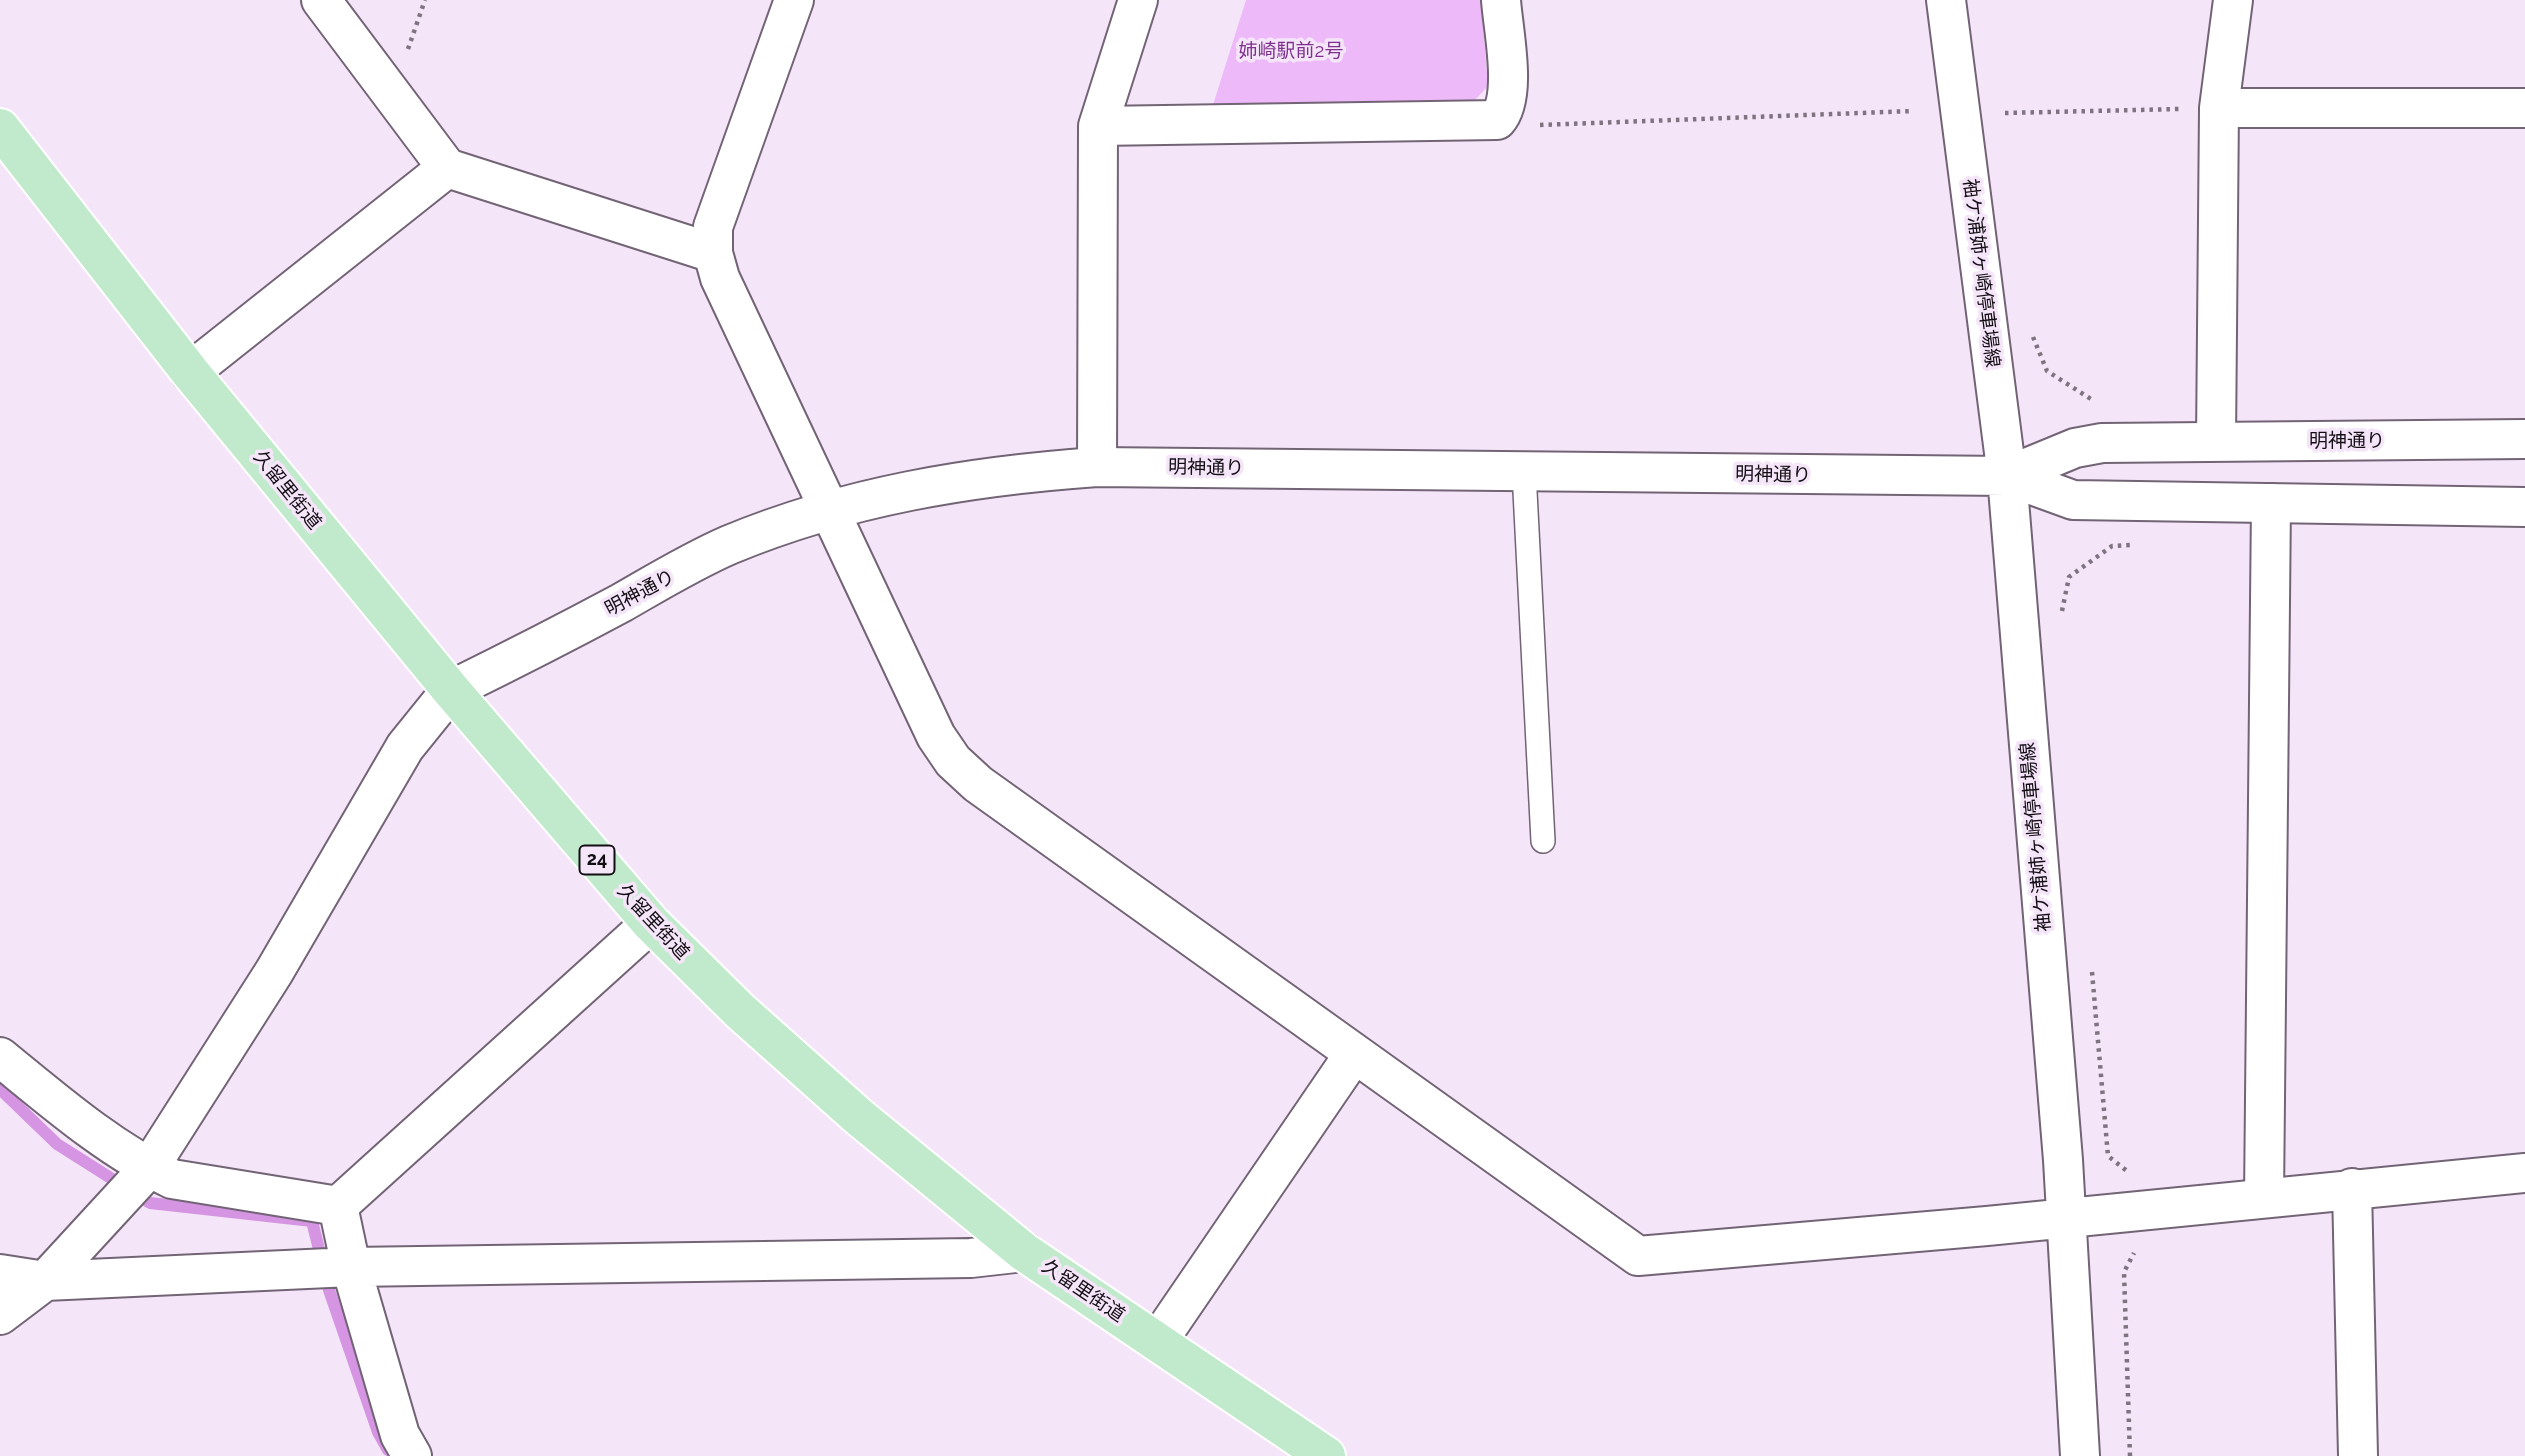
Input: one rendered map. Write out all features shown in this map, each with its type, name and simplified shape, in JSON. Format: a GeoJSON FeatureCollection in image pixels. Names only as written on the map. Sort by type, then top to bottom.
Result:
{"type":"FeatureCollection","features":[{"type":"Feature","properties":{"kind":"main road","name":"久留里街道"},"geometry":{"type":"LineString","coordinates":[[0,128],[190,372],[451,690],[651,923],[740,1011],[849,1108],[1024,1252],[1326,1456]]}},
{"type":"Feature","properties":{"kind":"street"},"geometry":{"type":"LineString","coordinates":[[321,0],[447,169],[713,253]]}},
{"type":"Feature","properties":{"kind":"street"},"geometry":{"type":"LineString","coordinates":[[794,0],[713,227],[713,253],[720,278],[936,736],[953,761],[989,792],[1638,1256],[2067,1218],[2525,1173]]}},
{"type":"Feature","properties":{"kind":"street"},"geometry":{"type":"LineString","coordinates":[[1097,467],[1098,126],[1138,0]]}},
{"type":"Feature","properties":{"kind":"street"},"geometry":{"type":"LineString","coordinates":[[1098,126],[1497,120],[1504,112],[1509,94],[1501,0]]}},
{"type":"Feature","properties":{"kind":"street","name":"袖ケ浦姉ヶ崎停車場線"},"geometry":{"type":"LineString","coordinates":[[1946,0],[2007,476],[2067,1218],[2080,1456]]}},
{"type":"Feature","properties":{"kind":"street"},"geometry":{"type":"LineString","coordinates":[[2216,441],[2219,108],[2233,0]]}},
{"type":"Feature","properties":{"kind":"street"},"geometry":{"type":"LineString","coordinates":[[2219,108],[2525,108]]}},
{"type":"Feature","properties":{"kind":"street"},"geometry":{"type":"LineString","coordinates":[[190,372],[447,169]]}},
{"type":"Feature","properties":{"kind":"street","name":"明神通り"},"geometry":{"type":"LineString","coordinates":[[2007,476],[2088,445],[2216,441],[2525,439]]}},
{"type":"Feature","properties":{"kind":"street","name":"明神通り"},"geometry":{"type":"LineString","coordinates":[[451,690],[540,646],[727,546],[827,509],[916,489],[1007,473],[1097,467],[2007,476],[2073,500],[2525,507]]}},
{"type":"Feature","properties":{"kind":"street"},"geometry":{"type":"LineString","coordinates":[[2264,1198],[2271,503]]}},
{"type":"Feature","properties":{"kind":"street"},"geometry":{"type":"LineString","coordinates":[[0,1314],[45,1282],[149,1168],[274,972],[405,747],[451,690]]}},
{"type":"Feature","properties":{"kind":"street"},"geometry":{"type":"LineString","coordinates":[[338,1206],[651,923]]}},
{"type":"Feature","properties":{"kind":"street"},"geometry":{"type":"LineString","coordinates":[[1158,1340],[1354,1054]]}},
{"type":"Feature","properties":{"kind":"street"},"geometry":{"type":"LineString","coordinates":[[0,1057],[56,1103],[149,1168],[172,1179],[338,1206]]}},
{"type":"Feature","properties":{"kind":"street"},"geometry":{"type":"LineString","coordinates":[[2351,1188],[2358,1456]]}},
{"type":"Feature","properties":{"kind":"street"},"geometry":{"type":"LineString","coordinates":[[338,1206],[351,1267],[400,1435],[412,1456]]}},
{"type":"Feature","properties":{"kind":"street"},"geometry":{"type":"LineString","coordinates":[[0,1274],[45,1282],[351,1267],[971,1258],[1024,1252]]}},
{"type":"Feature","properties":{"kind":"lane"},"geometry":{"type":"LineString","coordinates":[[1524,472],[1543,841]]}},
{"type":"Feature","properties":{"kind":"path"},"geometry":{"type":"LineString","coordinates":[[2002,100],[2007,126]]}},
{"type":"Feature","properties":{"kind":"path"},"geometry":{"type":"LineString","coordinates":[[2005,113],[2219,108]]}},
{"type":"Feature","properties":{"kind":"path"},"geometry":{"type":"LineString","coordinates":[[1497,120],[1531,125],[1913,111]]}},
{"type":"Feature","properties":{"kind":"path"},"geometry":{"type":"LineString","coordinates":[[2032,333],[2047,371],[2098,403]]}},
{"type":"Feature","properties":{"kind":"path"},"geometry":{"type":"LineString","coordinates":[[2061,615],[2069,577],[2112,546],[2137,545]]}},
{"type":"Feature","properties":{"kind":"path"},"geometry":{"type":"LineString","coordinates":[[2091,961],[2108,1156],[2129,1173]]}},
{"type":"Feature","properties":{"kind":"path"},"geometry":{"type":"LineString","coordinates":[[2130,1456],[2124,1272],[2137,1249]]}},
{"type":"Feature","properties":{"kind":"green space","name":"姉崎駅前2号"},"geometry":{"type":"Polygon","coordinates":[[[1246,0],[1481,0],[1488,86],[1475,100],[1213,105],[1246,0]]]}},
{"type":"Feature","properties":{"kind":"waterway"},"geometry":{"type":"LineString","coordinates":[[0,1089],[57,1144],[150,1203],[312,1221],[329,1290],[378,1432],[388,1450]]}}]}
